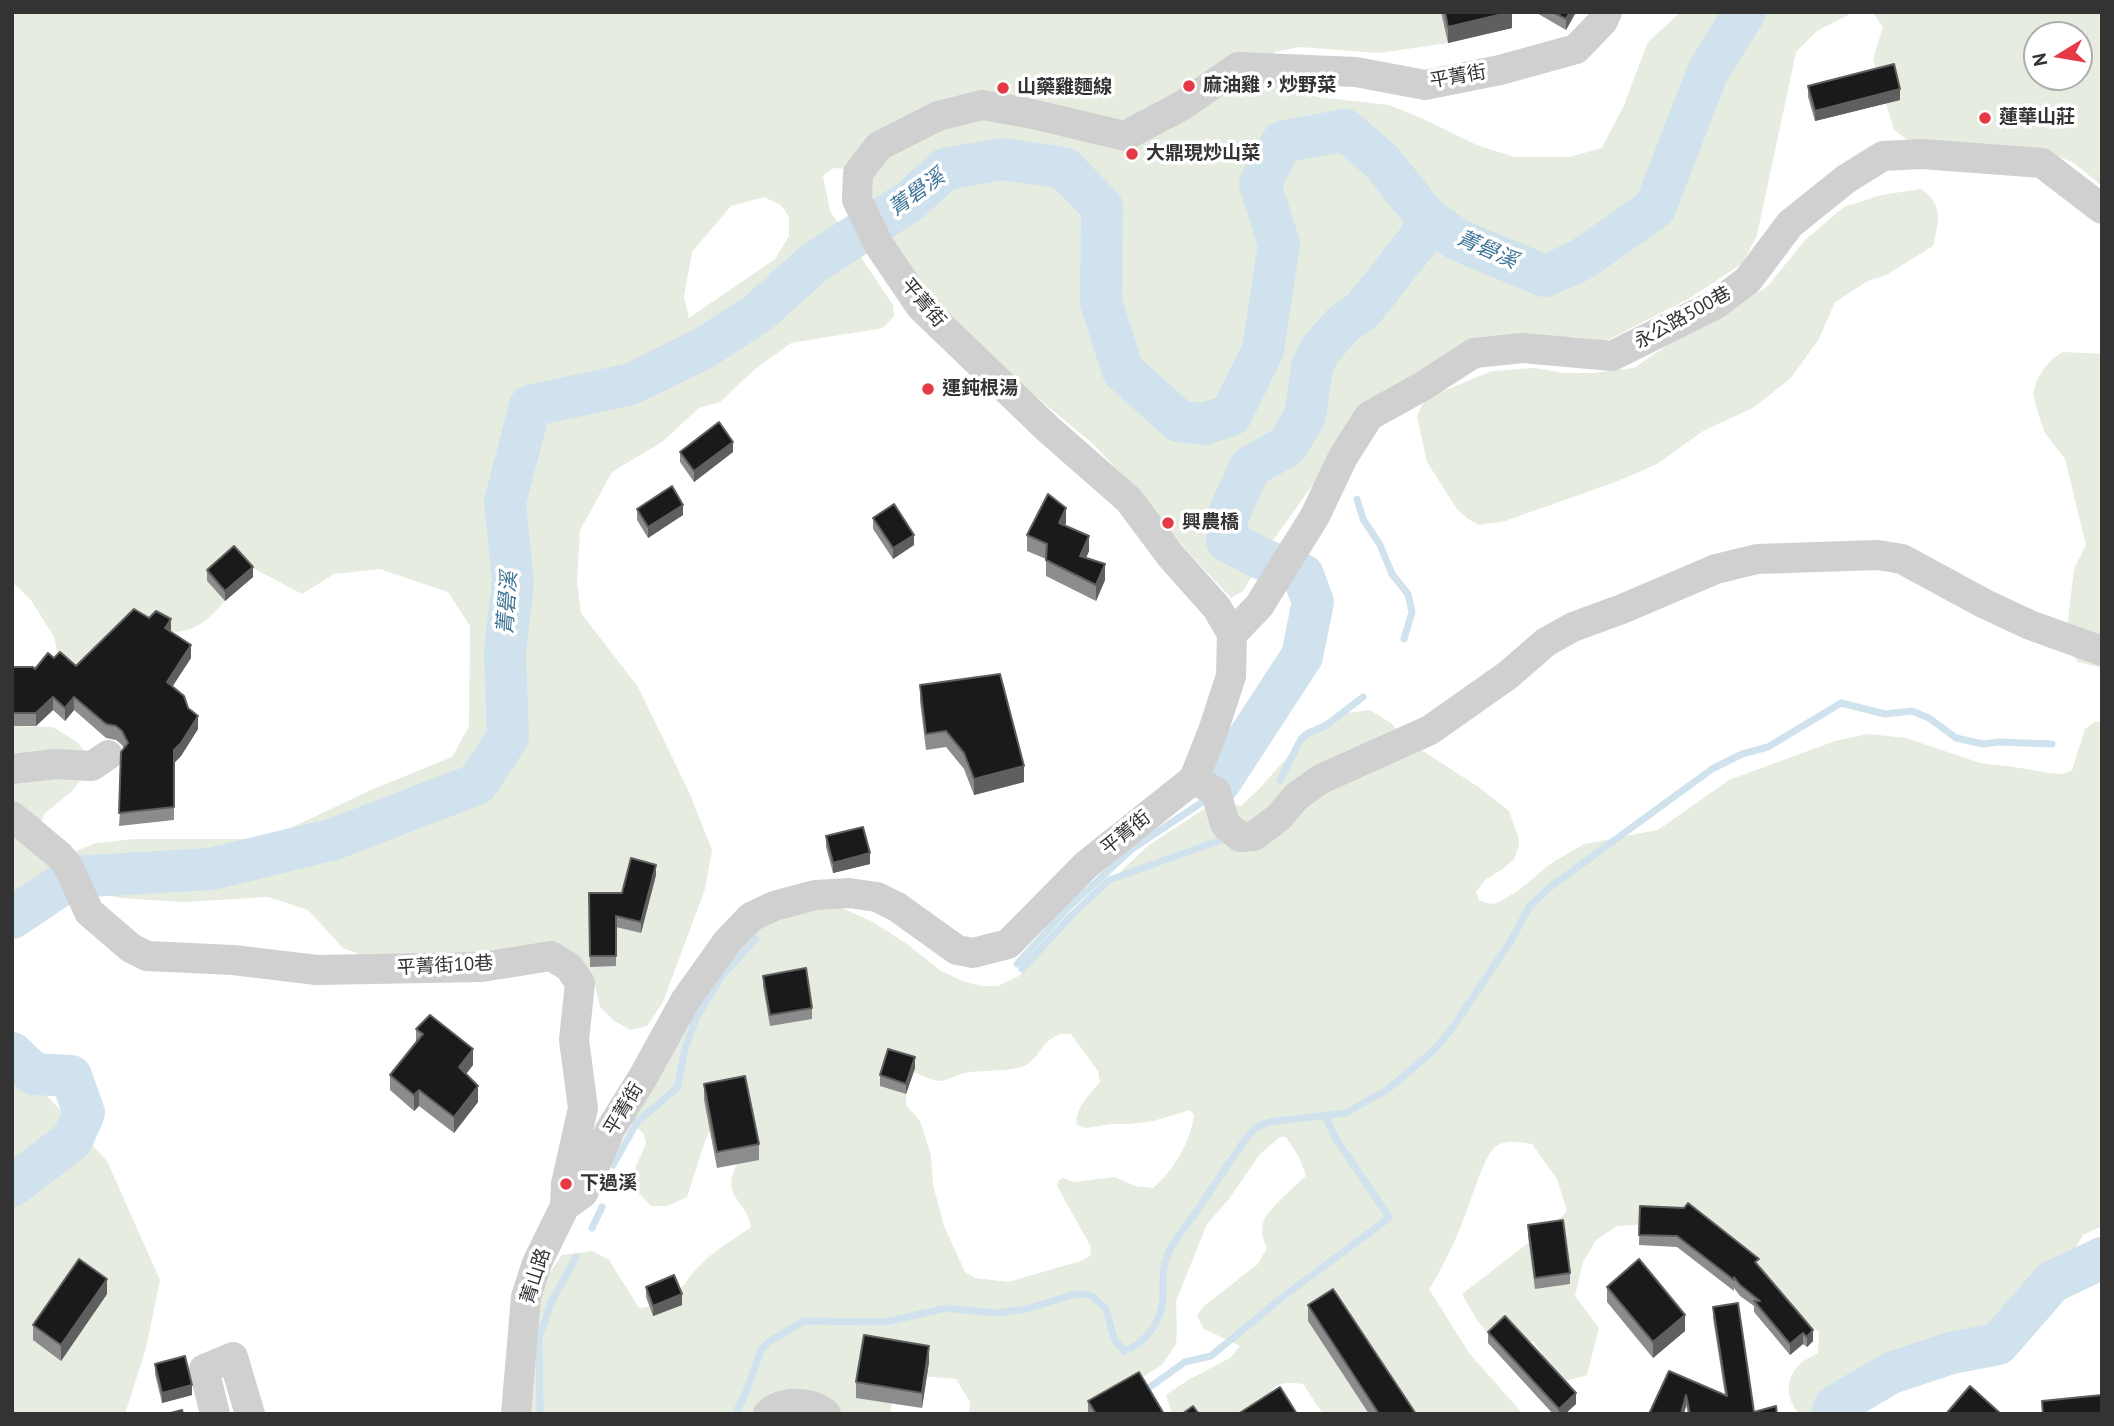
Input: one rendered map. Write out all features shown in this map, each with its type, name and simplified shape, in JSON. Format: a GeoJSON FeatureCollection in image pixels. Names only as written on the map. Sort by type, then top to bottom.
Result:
{"type":"FeatureCollection","features":[{"type":"Feature","properties":{"kind":"street","name":"平菁街"},"geometry":{"type":"LineString","coordinates":[[1232,634],[1217,608],[1170,555],[1129,500],[1048,429],[921,307],[879,245],[857,200],[858,173],[879,146],[938,116],[982,105],[1125,136],[1184,105],[1238,67],[1356,72],[1426,85],[1500,70],[1576,49],[1603,21],[1607,12]]}},
{"type":"Feature","properties":{"kind":"street","name":"永公路500巷"},"geometry":{"type":"LineString","coordinates":[[1232,634],[1259,606],[1315,516],[1343,457],[1369,416],[1474,353],[1523,348],[1612,356],[1716,304],[1748,280],[1790,224],[1846,179],[1883,156],[1922,154],[2042,163],[2102,209]]}},
{"type":"Feature","properties":{"kind":"street"},"geometry":{"type":"LineString","coordinates":[[1232,634],[1231,676],[1194,779],[1216,792],[1225,824],[1240,837],[1254,836],[1278,818],[1297,796],[1321,779],[1430,730],[1508,675],[1546,642],[1573,627],[1716,569],[1758,559],[1878,555],[1902,559],[2030,625],[2102,650]]}},
{"type":"Feature","properties":{"kind":"street"},"geometry":{"type":"LineString","coordinates":[[12,768],[56,764],[92,766],[108,755]]}},
{"type":"Feature","properties":{"kind":"street","name":"平菁街"},"geometry":{"type":"LineString","coordinates":[[574,1200],[610,1130],[685,1002],[727,942],[751,917],[774,906],[814,895],[849,893],[877,897],[897,907],[957,950],[973,953],[1009,944],[1086,864],[1194,779]]}},
{"type":"Feature","properties":{"kind":"street","name":"平菁街10巷"},"geometry":{"type":"LineString","coordinates":[[12,816],[60,856],[68,866],[89,912],[131,948],[147,956],[233,960],[317,971],[482,967],[551,956],[569,967],[580,983],[574,1040],[583,1108],[566,1184],[574,1200]]}},
{"type":"Feature","properties":{"kind":"street","name":"菁山路"},"geometry":{"type":"LineString","coordinates":[[516,1414],[526,1297],[537,1263],[574,1200]]}},
{"type":"Feature","properties":{"kind":"street"},"geometry":{"type":"LineString","coordinates":[[215,1414],[204,1369],[233,1357],[250,1414]]}},
{"type":"Feature","properties":{"kind":"street"},"geometry":{"type":"LineString","coordinates":[[768,1414],[772,1409],[791,1403],[820,1409],[826,1414]]}},
{"type":"Feature","properties":{"kind":"shaded area"},"geometry":{"type":"Polygon","coordinates":[[[12,12],[1484,12],[1448,43],[1379,53],[1299,47],[1274,52],[1274,79],[1317,97],[1389,105],[1477,145],[1514,157],[1570,157],[1602,148],[1624,105],[1648,42],[1681,12],[2102,12],[2102,186],[2074,163],[2039,148],[1914,145],[1894,130],[1873,59],[1883,27],[1874,14],[1852,13],[1817,31],[1796,52],[1757,235],[1743,263],[1690,298],[1606,341],[1571,337],[1475,344],[1319,476],[1274,539],[1243,591],[1231,598],[1092,443],[976,347],[925,288],[891,242],[873,199],[846,169],[833,168],[823,176],[830,211],[893,305],[894,316],[883,328],[791,343],[755,369],[720,402],[699,408],[662,442],[612,472],[580,530],[577,582],[581,613],[638,687],[689,792],[712,850],[705,889],[663,1002],[647,1026],[631,1030],[614,1021],[600,1007],[593,977],[562,945],[501,953],[377,961],[343,948],[308,910],[268,897],[183,902],[120,898],[62,884],[12,908],[12,726],[53,727],[77,742],[86,754],[86,773],[72,791],[44,814],[41,824],[69,854],[96,843],[134,839],[255,839],[278,834],[371,790],[452,757],[469,726],[470,626],[448,592],[380,569],[334,574],[302,594],[251,567],[207,581],[225,601],[201,623],[188,630],[171,632],[83,672],[60,665],[54,637],[31,600],[12,582],[12,12]],[[764,197],[731,206],[692,252],[684,297],[689,318],[775,259],[789,236],[789,217],[781,205],[764,197]]]}},
{"type":"Feature","properties":{"kind":"shaded area"},"geometry":{"type":"Polygon","coordinates":[[[1921,189],[1933,201],[1938,214],[1933,246],[1835,302],[1819,339],[1790,379],[1753,408],[1703,431],[1657,464],[1618,481],[1505,521],[1479,525],[1457,509],[1427,462],[1417,417],[1429,397],[1492,371],[1534,368],[1564,373],[1593,373],[1634,368],[1685,333],[1767,287],[1805,240],[1844,207],[1881,195],[1921,189]]]}},
{"type":"Feature","properties":{"kind":"shaded area"},"geometry":{"type":"Polygon","coordinates":[[[2063,352],[2102,354],[2102,668],[2078,662],[2071,654],[2066,637],[2074,569],[2086,545],[2065,459],[2045,433],[2033,394],[2043,370],[2053,358],[2063,352]]]}},
{"type":"Feature","properties":{"kind":"shaded area"},"geometry":{"type":"Polygon","coordinates":[[[1370,710],[1391,723],[1406,740],[1480,788],[1509,811],[1518,836],[1519,846],[1514,859],[1485,880],[1476,892],[1479,900],[1495,904],[1518,891],[1550,864],[1584,844],[1658,830],[1729,780],[1835,741],[1868,734],[1906,738],[1980,763],[2063,774],[2072,770],[2085,729],[2094,722],[2102,722],[2102,1226],[2083,1235],[2066,1265],[2039,1294],[2002,1318],[1933,1350],[1903,1385],[1880,1398],[1863,1414],[1799,1414],[1790,1396],[1789,1384],[1798,1366],[1818,1353],[1819,1332],[1717,1249],[1653,1224],[1617,1226],[1596,1240],[1583,1262],[1575,1296],[1599,1328],[1587,1375],[1566,1381],[1551,1367],[1533,1341],[1508,1358],[1477,1320],[1462,1294],[1567,1211],[1557,1179],[1532,1144],[1504,1143],[1495,1147],[1486,1160],[1454,1242],[1429,1289],[1469,1353],[1523,1414],[1405,1414],[1308,1321],[1369,1414],[1323,1414],[1303,1384],[1290,1383],[1276,1386],[1256,1414],[1172,1414],[1166,1395],[1230,1358],[1240,1346],[1204,1329],[1197,1316],[1204,1306],[1258,1264],[1267,1248],[1262,1234],[1264,1220],[1306,1176],[1299,1157],[1286,1137],[1280,1137],[1260,1154],[1229,1199],[1207,1224],[1176,1301],[1176,1344],[1162,1365],[1123,1389],[1109,1414],[969,1414],[970,1402],[956,1379],[897,1374],[890,1414],[840,1414],[768,1400],[752,1414],[530,1414],[537,1311],[545,1279],[562,1255],[593,1251],[609,1260],[639,1308],[654,1306],[672,1298],[707,1258],[751,1227],[732,1185],[734,1171],[746,1145],[718,1113],[705,1141],[687,1197],[667,1206],[651,1206],[638,1192],[635,1168],[646,1144],[644,1134],[626,1118],[731,941],[789,910],[840,907],[873,922],[941,971],[981,986],[998,986],[1019,976],[1073,916],[1149,845],[1216,801],[1241,806],[1315,726],[1340,714],[1370,710]],[[1071,1034],[1054,1037],[1029,1063],[1016,1068],[965,1073],[939,1081],[913,1072],[906,1094],[906,1105],[920,1121],[931,1155],[933,1185],[944,1226],[965,1272],[975,1278],[1008,1282],[1090,1256],[1091,1247],[1057,1186],[1058,1181],[1063,1178],[1074,1182],[1115,1177],[1135,1186],[1153,1188],[1174,1164],[1189,1136],[1194,1115],[1190,1110],[1153,1121],[1086,1128],[1077,1125],[1080,1108],[1100,1082],[1098,1071],[1071,1034]]]}},
{"type":"Feature","properties":{"kind":"shaded area"},"geometry":{"type":"Polygon","coordinates":[[[12,1061],[107,1161],[160,1280],[146,1348],[125,1414],[12,1414],[12,1061]]]}},
{"type":"Feature","properties":{"kind":"building"},"geometry":{"type":"Polygon","coordinates":[[[1445,12],[1511,12],[1448,27],[1445,12]]]}},
{"type":"Feature","properties":{"kind":"building"},"geometry":{"type":"Polygon","coordinates":[[[1553,12],[1570,12],[1566,19],[1553,12]]]}},
{"type":"Feature","properties":{"kind":"building"},"geometry":{"type":"Polygon","coordinates":[[[1894,64],[1900,89],[1815,111],[1808,86],[1894,64]]]}},
{"type":"Feature","properties":{"kind":"building"},"geometry":{"type":"Polygon","coordinates":[[[719,422],[733,442],[694,471],[680,452],[719,422]]]}},
{"type":"Feature","properties":{"kind":"building"},"geometry":{"type":"Polygon","coordinates":[[[672,486],[683,505],[648,527],[637,509],[672,486]]]}},
{"type":"Feature","properties":{"kind":"building"},"geometry":{"type":"Polygon","coordinates":[[[1048,494],[1066,508],[1059,523],[1089,536],[1080,556],[1105,564],[1096,585],[1046,560],[1047,544],[1027,535],[1048,494]]]}},
{"type":"Feature","properties":{"kind":"building"},"geometry":{"type":"Polygon","coordinates":[[[894,504],[914,535],[893,548],[873,518],[894,504]]]}},
{"type":"Feature","properties":{"kind":"building"},"geometry":{"type":"Polygon","coordinates":[[[234,546],[253,567],[225,591],[207,570],[234,546]]]}},
{"type":"Feature","properties":{"kind":"building"},"geometry":{"type":"Polygon","coordinates":[[[134,609],[149,618],[156,611],[171,619],[165,628],[191,645],[167,682],[184,696],[188,708],[198,716],[174,750],[174,807],[119,813],[121,752],[128,743],[122,731],[116,726],[106,724],[74,697],[65,708],[53,697],[36,713],[12,713],[12,667],[35,669],[48,653],[54,658],[60,652],[76,666],[134,609]]]}},
{"type":"Feature","properties":{"kind":"building"},"geometry":{"type":"Polygon","coordinates":[[[1000,674],[1024,766],[974,779],[964,753],[946,731],[926,734],[920,685],[1000,674]]]}},
{"type":"Feature","properties":{"kind":"building"},"geometry":{"type":"Polygon","coordinates":[[[863,827],[870,853],[833,863],[826,836],[863,827]]]}},
{"type":"Feature","properties":{"kind":"building"},"geometry":{"type":"Polygon","coordinates":[[[631,858],[656,865],[641,922],[616,916],[616,956],[590,956],[589,893],[622,893],[631,858]]]}},
{"type":"Feature","properties":{"kind":"building"},"geometry":{"type":"Polygon","coordinates":[[[806,968],[812,1008],[770,1015],[763,976],[806,968]]]}},
{"type":"Feature","properties":{"kind":"building"},"geometry":{"type":"Polygon","coordinates":[[[430,1015],[473,1049],[459,1067],[478,1086],[454,1117],[419,1090],[414,1095],[390,1075],[423,1034],[416,1029],[430,1015]]]}},
{"type":"Feature","properties":{"kind":"building"},"geometry":{"type":"Polygon","coordinates":[[[888,1049],[915,1057],[906,1084],[880,1075],[888,1049]]]}},
{"type":"Feature","properties":{"kind":"building"},"geometry":{"type":"Polygon","coordinates":[[[745,1076],[759,1144],[717,1152],[704,1084],[745,1076]]]}},
{"type":"Feature","properties":{"kind":"building"},"geometry":{"type":"Polygon","coordinates":[[[1688,1203],[1759,1259],[1755,1262],[1813,1330],[1807,1337],[1803,1333],[1790,1344],[1754,1301],[1760,1301],[1734,1277],[1734,1280],[1677,1236],[1639,1235],[1640,1206],[1684,1208],[1688,1203]]]}},
{"type":"Feature","properties":{"kind":"building"},"geometry":{"type":"Polygon","coordinates":[[[1563,1220],[1570,1273],[1535,1278],[1528,1225],[1563,1220]]]}},
{"type":"Feature","properties":{"kind":"building"},"geometry":{"type":"Polygon","coordinates":[[[79,1259],[107,1279],[61,1345],[33,1325],[79,1259]]]}},
{"type":"Feature","properties":{"kind":"building"},"geometry":{"type":"Polygon","coordinates":[[[1639,1259],[1685,1315],[1653,1342],[1607,1287],[1639,1259]]]}},
{"type":"Feature","properties":{"kind":"building"},"geometry":{"type":"Polygon","coordinates":[[[674,1275],[682,1294],[653,1306],[646,1287],[674,1275]]]}},
{"type":"Feature","properties":{"kind":"building"},"geometry":{"type":"Polygon","coordinates":[[[1333,1289],[1416,1414],[1379,1414],[1308,1305],[1333,1289]]]}},
{"type":"Feature","properties":{"kind":"building"},"geometry":{"type":"Polygon","coordinates":[[[1738,1303],[1754,1412],[1776,1406],[1777,1414],[1690,1414],[1686,1395],[1681,1414],[1649,1414],[1669,1371],[1727,1396],[1713,1307],[1738,1303]]]}},
{"type":"Feature","properties":{"kind":"building"},"geometry":{"type":"Polygon","coordinates":[[[1505,1316],[1576,1393],[1559,1409],[1488,1332],[1505,1316]]]}},
{"type":"Feature","properties":{"kind":"building"},"geometry":{"type":"Polygon","coordinates":[[[864,1335],[929,1346],[922,1393],[856,1382],[864,1335]]]}},
{"type":"Feature","properties":{"kind":"building"},"geometry":{"type":"Polygon","coordinates":[[[185,1356],[192,1385],[162,1393],[155,1364],[185,1356]]]}},
{"type":"Feature","properties":{"kind":"building"},"geometry":{"type":"Polygon","coordinates":[[[1139,1372],[1164,1414],[1096,1414],[1088,1401],[1139,1372]]]}},
{"type":"Feature","properties":{"kind":"building"},"geometry":{"type":"Polygon","coordinates":[[[1970,1386],[2001,1414],[1946,1414],[1970,1386]]]}},
{"type":"Feature","properties":{"kind":"building"},"geometry":{"type":"Polygon","coordinates":[[[1280,1387],[1297,1414],[1238,1414],[1280,1387]]]}},
{"type":"Feature","properties":{"kind":"building"},"geometry":{"type":"Polygon","coordinates":[[[2102,1395],[2102,1414],[2043,1414],[2042,1401],[2102,1395]]]}},
{"type":"Feature","properties":{"kind":"building"},"geometry":{"type":"Polygon","coordinates":[[[1193,1406],[1199,1414],[1182,1414],[1193,1406]]]}},
{"type":"Feature","properties":{"kind":"building"},"geometry":{"type":"Polygon","coordinates":[[[182,1410],[183,1414],[167,1414],[182,1410]]]}},
{"type":"Feature","properties":{"kind":"waterway","name":"菁礐溪"},"geometry":{"type":"LineString","coordinates":[[12,918],[73,877],[211,869],[334,839],[477,784],[508,737],[505,652],[513,582],[505,502],[530,406],[631,384],[704,348],[758,313],[815,262],[910,201],[945,169],[1002,159],[1064,168],[1102,207],[1101,302],[1123,371],[1179,421],[1204,424],[1231,415],[1263,350],[1279,244],[1260,184],[1282,142],[1345,130],[1382,162],[1427,218],[1458,240],[1545,276],[1581,260],[1655,208],[1708,71],[1745,12]]}},
{"type":"Feature","properties":{"kind":"waterway"},"geometry":{"type":"LineString","coordinates":[[1220,782],[1302,656],[1313,602],[1303,575],[1262,559],[1227,541],[1227,518],[1250,467],[1287,446],[1305,416],[1312,367],[1320,350],[1343,324],[1363,310],[1419,239],[1427,218]]}},
{"type":"Feature","properties":{"kind":"waterway"},"geometry":{"type":"LineString","coordinates":[[1357,499],[1363,519],[1380,545],[1392,574],[1408,594],[1412,612],[1404,639]]}},
{"type":"Feature","properties":{"kind":"waterway"},"geometry":{"type":"LineString","coordinates":[[1280,780],[1301,739],[1324,727],[1363,697]]}},
{"type":"Feature","properties":{"kind":"waterway"},"geometry":{"type":"LineString","coordinates":[[735,1414],[745,1395],[761,1350],[770,1341],[804,1321],[886,1322],[946,1308],[996,1313],[1026,1309],[1072,1295],[1085,1294],[1093,1297],[1106,1309],[1114,1339],[1124,1351],[1132,1348],[1146,1337],[1160,1314],[1164,1269],[1172,1247],[1247,1137],[1257,1127],[1269,1122],[1346,1113],[1388,1089],[1432,1052],[1451,1030],[1510,942],[1530,906],[1549,888],[1712,769],[1742,754],[1768,747],[1841,703],[1885,714],[1912,711],[1929,718],[1956,738],[1983,744],[2052,744]]}},
{"type":"Feature","properties":{"kind":"waterway"},"geometry":{"type":"LineString","coordinates":[[1017,964],[1068,908],[1132,849],[1204,801],[1208,805]]}},
{"type":"Feature","properties":{"kind":"waterway"},"geometry":{"type":"LineString","coordinates":[[1022,969],[1109,880],[1221,840],[1218,833]]}},
{"type":"Feature","properties":{"kind":"waterway"},"geometry":{"type":"LineString","coordinates":[[613,1165],[637,1122],[677,1088],[685,1049],[696,1018],[721,977],[756,939]]}},
{"type":"Feature","properties":{"kind":"waterway","name":"菁礐溪"},"geometry":{"type":"LineString","coordinates":[[12,1053],[34,1074],[71,1076],[84,1113],[72,1140],[12,1186]]}},
{"type":"Feature","properties":{"kind":"waterway"},"geometry":{"type":"LineString","coordinates":[[1325,1116],[1336,1139],[1389,1217]]}},
{"type":"Feature","properties":{"kind":"waterway"},"geometry":{"type":"LineString","coordinates":[[592,1228],[602,1207]]}},
{"type":"Feature","properties":{"kind":"waterway"},"geometry":{"type":"LineString","coordinates":[[1143,1392],[1185,1362],[1211,1356],[1280,1299],[1385,1221]]}},
{"type":"Feature","properties":{"kind":"waterway"},"geometry":{"type":"LineString","coordinates":[[540,1414],[539,1338],[551,1303],[576,1257]]}},
{"type":"Feature","properties":{"kind":"waterway"},"geometry":{"type":"LineString","coordinates":[[1832,1414],[1835,1406],[1891,1373],[1951,1353],[1998,1344],[2052,1282],[2102,1258]]}},
{"type":"Feature","properties":{"kind":"place","name":"麻油雞，炒野菜"},"geometry":{"type":"Point","coordinates":[1189,86]}},
{"type":"Feature","properties":{"kind":"place","name":"山藥雞麵線"},"geometry":{"type":"Point","coordinates":[1003,88]}},
{"type":"Feature","properties":{"kind":"place","name":"蓮華山莊"},"geometry":{"type":"Point","coordinates":[1985,118]}},
{"type":"Feature","properties":{"kind":"place","name":"大鼎現炒山菜"},"geometry":{"type":"Point","coordinates":[1132,154]}},
{"type":"Feature","properties":{"kind":"place","name":"運鈍根湯"},"geometry":{"type":"Point","coordinates":[928,389]}},
{"type":"Feature","properties":{"kind":"place","name":"興農橋"},"geometry":{"type":"Point","coordinates":[1168,523]}},
{"type":"Feature","properties":{"kind":"place","name":"下過溪"},"geometry":{"type":"Point","coordinates":[566,1184]}}]}
